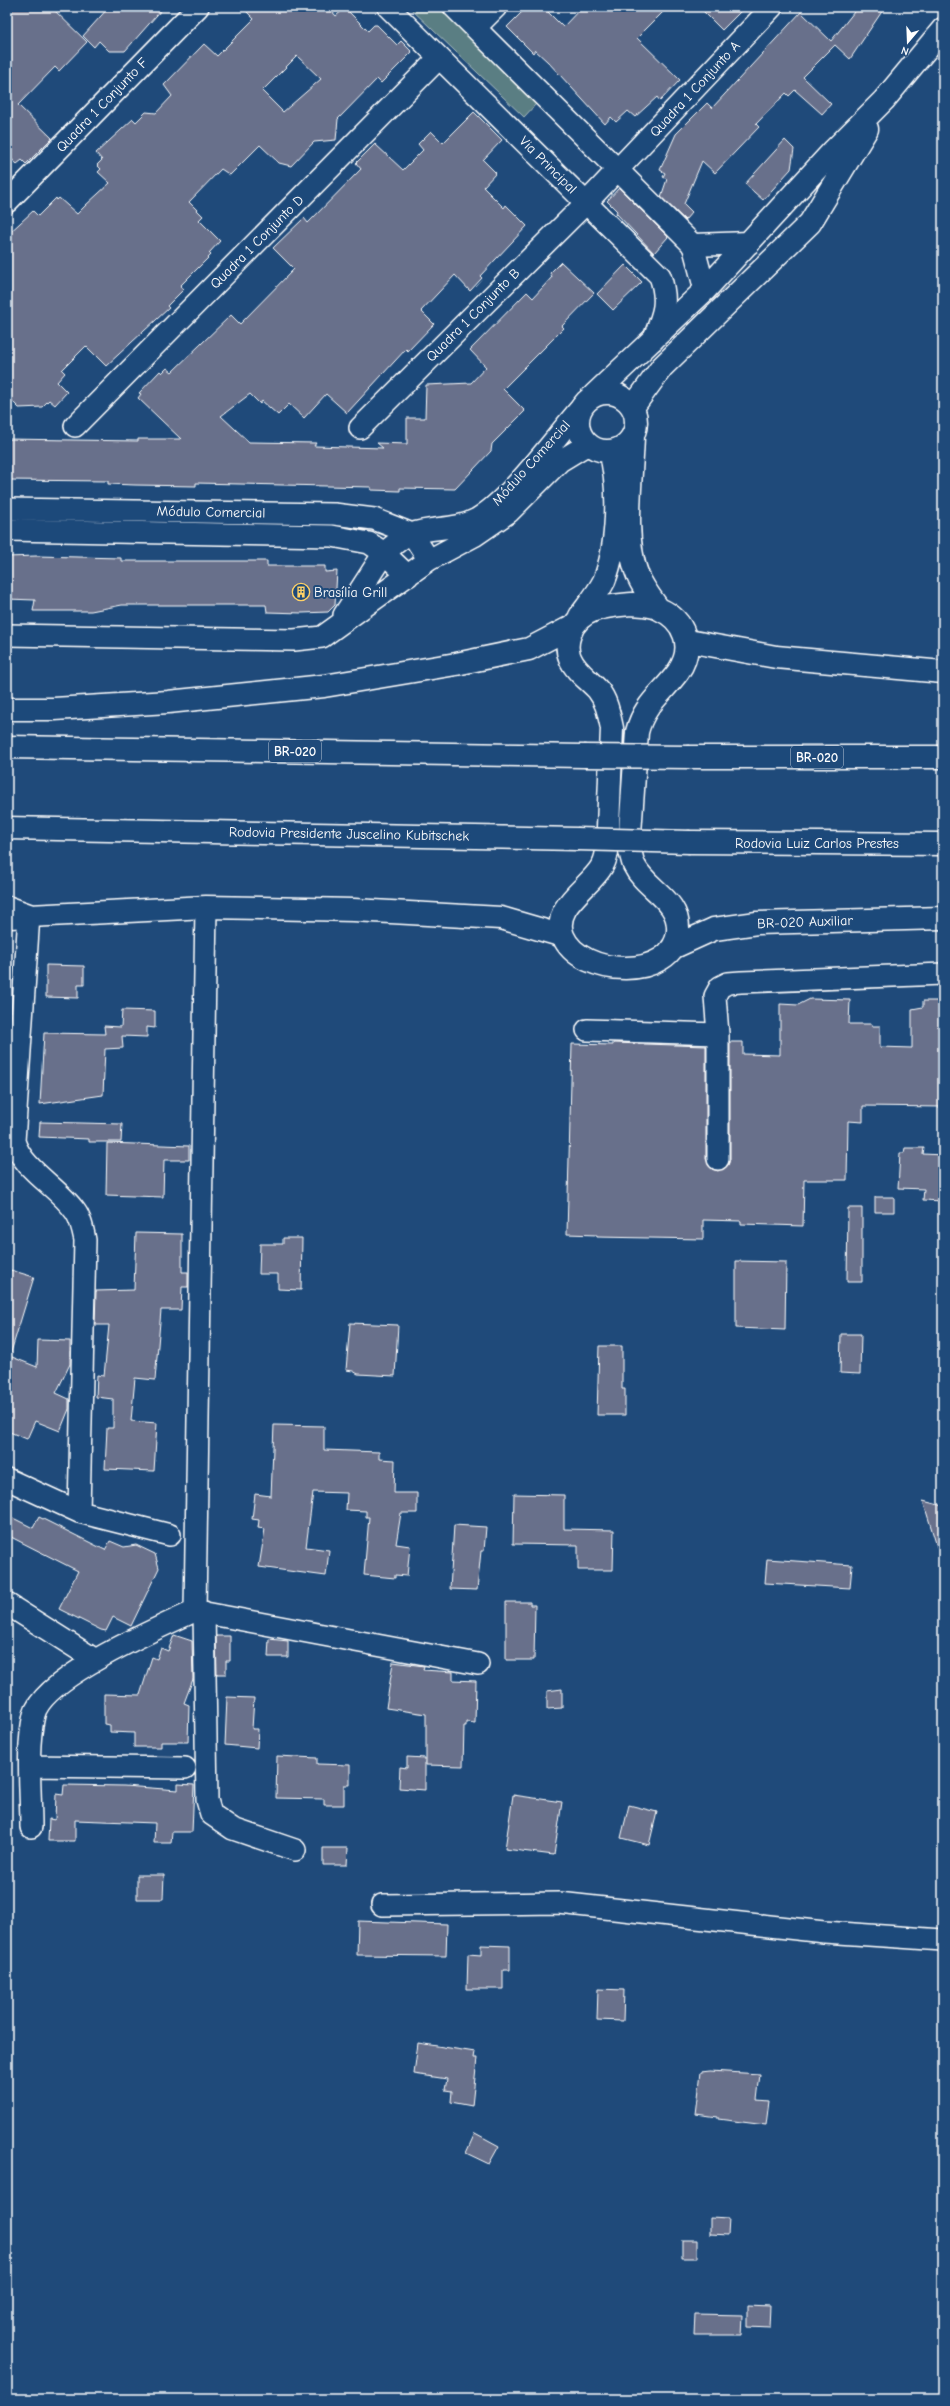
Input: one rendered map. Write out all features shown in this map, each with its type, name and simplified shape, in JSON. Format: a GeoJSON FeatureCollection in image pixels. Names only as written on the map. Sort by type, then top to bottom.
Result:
{"type":"FeatureCollection","features":[{"type":"Feature","properties":{"kind":"main road"},"geometry":{"type":"LineString","coordinates":[[634,436],[619,449],[610,451],[598,450],[583,439],[577,425],[587,402],[705,290],[834,150],[884,100],[943,29]]}},
{"type":"Feature","properties":{"kind":"main road"},"geometry":{"type":"LineString","coordinates":[[633,407],[662,367],[707,325],[810,223],[884,100]]}},
{"type":"Feature","properties":{"kind":"main road"},"geometry":{"type":"LineString","coordinates":[[693,245],[749,243]]}},
{"type":"Feature","properties":{"kind":"main road"},"geometry":{"type":"LineString","coordinates":[[705,290],[707,325]]}},
{"type":"Feature","properties":{"kind":"main road"},"geometry":{"type":"LineString","coordinates":[[587,402],[611,393],[627,400],[633,407],[636,416],[630,525],[632,557],[638,576],[658,608]]}},
{"type":"Feature","properties":{"kind":"main road"},"geometry":{"type":"LineString","coordinates":[[7,709],[54,709],[168,702],[324,686],[456,664],[529,649],[576,621],[611,605],[632,604],[658,608],[671,615],[683,628],[688,641],[685,657],[678,671],[641,716],[637,732],[629,848],[634,866],[650,884],[669,901],[677,916],[679,932],[672,948],[663,958],[646,966],[621,968],[601,966],[588,962],[572,951],[562,936],[562,920],[566,908],[602,866],[607,852],[612,728],[608,708],[599,692],[585,678],[570,658],[567,644],[576,621],[603,583],[611,557],[616,491],[615,469],[610,451]]}},
{"type":"Feature","properties":{"kind":"main road"},"geometry":{"type":"LineString","coordinates":[[688,641],[776,657],[943,672]]}},
{"type":"Feature","properties":{"kind":"main road","name":"BR-020"},"geometry":{"type":"LineString","coordinates":[[7,746],[584,756],[943,758]]}},
{"type":"Feature","properties":{"kind":"main road","name":"Rodovia Presidente Juscelino Kubitschek"},"geometry":{"type":"LineString","coordinates":[[7,828],[690,842]]}},
{"type":"Feature","properties":{"kind":"main road","name":"Rodovia Luiz Carlos Prestes"},"geometry":{"type":"LineString","coordinates":[[690,842],[943,844]]}},
{"type":"Feature","properties":{"kind":"main road"},"geometry":{"type":"LineString","coordinates":[[7,907],[29,915]]}},
{"type":"Feature","properties":{"kind":"main road"},"geometry":{"type":"LineString","coordinates":[[7,917],[206,907],[354,910],[501,918],[562,936]]}},
{"type":"Feature","properties":{"kind":"main road","name":"BR-020 Auxiliar"},"geometry":{"type":"LineString","coordinates":[[672,948],[714,929],[757,923],[943,918]]}},
{"type":"Feature","properties":{"kind":"street","name":"Quadra 1 Conjunto F"},"geometry":{"type":"LineString","coordinates":[[7,202],[198,7]]}},
{"type":"Feature","properties":{"kind":"street","name":"Via Principal"},"geometry":{"type":"LineString","coordinates":[[388,7],[660,276],[665,292],[664,311],[653,340]]}},
{"type":"Feature","properties":{"kind":"street"},"geometry":{"type":"LineString","coordinates":[[454,7],[693,245],[705,290]]}},
{"type":"Feature","properties":{"kind":"street"},"geometry":{"type":"LineString","coordinates":[[475,28],[496,7]]}},
{"type":"Feature","properties":{"kind":"street","name":"Quadra 1 Conjunto A"},"geometry":{"type":"LineString","coordinates":[[586,203],[772,7]]}},
{"type":"Feature","properties":{"kind":"street","name":"Quadra 1 Conjunto D"},"geometry":{"type":"LineString","coordinates":[[75,426],[439,58]]}},
{"type":"Feature","properties":{"kind":"street","name":"Quadra 1 Conjunto B"},"geometry":{"type":"LineString","coordinates":[[360,428],[586,203]]}},
{"type":"Feature","properties":{"kind":"street","name":"Módulo Comercial"},"geometry":{"type":"LineString","coordinates":[[338,624],[384,553],[412,534],[450,529],[477,519],[504,497],[587,402]]}},
{"type":"Feature","properties":{"kind":"street","name":"Módulo Comercial"},"geometry":{"type":"LineString","coordinates":[[7,635],[294,640],[322,637],[338,624],[429,560],[474,536],[509,512],[560,461],[588,444]]}},
{"type":"Feature","properties":{"kind":"street","name":"Módulo Comercial"},"geometry":{"type":"LineString","coordinates":[[7,508],[334,514],[374,519],[412,534]]}},
{"type":"Feature","properties":{"kind":"street"},"geometry":{"type":"LineString","coordinates":[[332,536],[334,514]]}},
{"type":"Feature","properties":{"kind":"street","name":"Módulo Comercial"},"geometry":{"type":"LineString","coordinates":[[7,530],[332,536],[369,543],[384,553],[408,576]]}},
{"type":"Feature","properties":{"kind":"street"},"geometry":{"type":"LineString","coordinates":[[412,534],[429,560]]}},
{"type":"Feature","properties":{"kind":"street"},"geometry":{"type":"LineString","coordinates":[[206,907],[200,1611],[207,1800],[211,1814],[234,1829],[295,1850]]}},
{"type":"Feature","properties":{"kind":"street"},"geometry":{"type":"LineString","coordinates":[[29,915],[14,1141],[18,1154],[75,1210],[82,1224],[85,1240],[79,1512]]}},
{"type":"Feature","properties":{"kind":"street"},"geometry":{"type":"LineString","coordinates":[[718,1159],[718,1034],[715,996],[720,987],[728,983],[943,974]]}},
{"type":"Feature","properties":{"kind":"street"},"geometry":{"type":"LineString","coordinates":[[587,1030],[718,1034]]}},
{"type":"Feature","properties":{"kind":"street"},"geometry":{"type":"LineString","coordinates":[[7,1479],[79,1512],[170,1535]]}},
{"type":"Feature","properties":{"kind":"street"},"geometry":{"type":"LineString","coordinates":[[7,1604],[94,1659]]}},
{"type":"Feature","properties":{"kind":"street"},"geometry":{"type":"LineString","coordinates":[[31,1828],[31,1738],[34,1713],[47,1695],[94,1659],[200,1611],[478,1664]]}},
{"type":"Feature","properties":{"kind":"street"},"geometry":{"type":"LineString","coordinates":[[31,1766],[185,1768]]}},
{"type":"Feature","properties":{"kind":"street"},"geometry":{"type":"LineString","coordinates":[[382,1904],[559,1903],[824,1932],[943,1940]]}},
{"type":"Feature","properties":{"kind":"green space"},"geometry":{"type":"Polygon","coordinates":[[[409,7],[440,7],[536,104],[524,117],[409,7]]]}},
{"type":"Feature","properties":{"kind":"building"},"geometry":{"type":"Polygon","coordinates":[[[7,7],[51,7],[87,42],[59,71],[55,67],[18,105],[52,138],[26,164],[22,160],[17,164],[7,155],[7,7]]]}},
{"type":"Feature","properties":{"kind":"building"},"geometry":{"type":"Polygon","coordinates":[[[109,7],[164,7],[125,51],[109,51],[99,41],[94,47],[83,36],[109,7]]]}},
{"type":"Feature","properties":{"kind":"building"},"geometry":{"type":"Polygon","coordinates":[[[242,7],[328,7],[336,16],[345,8],[368,31],[374,25],[377,25],[397,45],[401,41],[412,52],[381,83],[377,79],[338,119],[336,140],[314,142],[291,166],[279,163],[260,145],[230,175],[221,169],[189,202],[203,216],[199,220],[220,241],[209,253],[211,255],[180,286],[184,289],[167,306],[169,308],[106,366],[86,346],[62,370],[65,373],[57,382],[67,392],[55,405],[49,400],[42,407],[19,408],[7,396],[7,235],[33,211],[38,216],[56,198],[57,200],[59,198],[77,214],[110,183],[98,172],[101,169],[97,165],[102,160],[96,153],[133,119],[136,122],[146,112],[156,113],[172,96],[164,85],[204,44],[217,56],[254,19],[242,7]],[[297,56],[262,91],[283,112],[321,79],[297,56]]]}},
{"type":"Feature","properties":{"kind":"building"},"geometry":{"type":"Polygon","coordinates":[[[527,7],[543,7],[563,27],[582,7],[668,7],[637,38],[680,80],[660,101],[657,97],[635,117],[628,111],[616,122],[611,117],[605,124],[548,62],[535,50],[533,53],[507,27],[527,7]]]}},
{"type":"Feature","properties":{"kind":"building"},"geometry":{"type":"Polygon","coordinates":[[[699,7],[745,7],[722,30],[699,7]]]}},
{"type":"Feature","properties":{"kind":"building"},"geometry":{"type":"Polygon","coordinates":[[[858,7],[885,7],[850,59],[835,45],[803,77],[831,104],[822,114],[795,90],[789,96],[786,93],[756,124],[759,127],[715,173],[702,161],[684,204],[692,212],[685,220],[661,197],[667,179],[663,177],[665,173],[660,170],[676,134],[707,103],[712,108],[801,12],[831,41],[858,7]]]}},
{"type":"Feature","properties":{"kind":"building"},"geometry":{"type":"Polygon","coordinates":[[[474,112],[502,140],[483,160],[496,173],[483,187],[504,208],[506,205],[527,226],[480,276],[482,278],[470,291],[455,275],[421,311],[434,324],[408,351],[406,349],[347,413],[326,394],[304,418],[289,404],[278,415],[262,401],[260,404],[250,394],[221,416],[249,442],[316,443],[314,446],[383,448],[377,443],[407,444],[407,418],[425,418],[426,385],[471,383],[486,367],[470,350],[527,292],[533,298],[552,277],[550,273],[561,262],[594,293],[562,326],[564,328],[503,389],[525,411],[492,444],[491,451],[455,489],[400,488],[400,491],[371,490],[371,487],[196,483],[196,486],[135,485],[108,484],[108,481],[7,480],[7,439],[138,441],[138,439],[181,439],[138,398],[141,394],[139,393],[160,371],[162,373],[167,368],[172,372],[231,315],[240,324],[294,269],[273,248],[304,218],[308,223],[361,169],[356,163],[375,144],[403,170],[423,150],[418,144],[431,131],[443,143],[474,112]]]}},
{"type":"Feature","properties":{"kind":"building"},"geometry":{"type":"Polygon","coordinates":[[[785,140],[794,149],[791,169],[763,200],[745,184],[785,140]]]}},
{"type":"Feature","properties":{"kind":"building"},"geometry":{"type":"Polygon","coordinates":[[[619,188],[668,237],[654,253],[616,213],[617,211],[607,201],[619,188]]]}},
{"type":"Feature","properties":{"kind":"building"},"geometry":{"type":"Polygon","coordinates":[[[625,265],[642,282],[613,310],[597,294],[625,265]]]}},
{"type":"Feature","properties":{"kind":"building"},"geometry":{"type":"Polygon","coordinates":[[[36,556],[121,558],[121,561],[267,561],[267,566],[325,566],[325,572],[337,571],[335,605],[328,612],[302,613],[267,612],[266,605],[122,605],[91,611],[33,611],[35,600],[7,599],[7,557],[36,556]]]}},
{"type":"Feature","properties":{"kind":"building"},"geometry":{"type":"Polygon","coordinates":[[[46,965],[84,966],[84,985],[78,985],[78,998],[46,997],[46,965]]]}},
{"type":"Feature","properties":{"kind":"building"},"geometry":{"type":"Polygon","coordinates":[[[810,999],[850,1000],[849,1024],[872,1024],[872,1026],[880,1026],[880,1047],[912,1048],[912,1009],[923,1007],[923,1001],[943,1001],[943,1107],[863,1106],[863,1122],[848,1121],[847,1180],[804,1180],[803,1226],[741,1224],[741,1221],[703,1220],[703,1239],[597,1237],[597,1235],[567,1234],[572,1044],[613,1045],[613,1043],[706,1046],[706,1159],[712,1169],[718,1171],[728,1165],[730,1159],[730,1042],[743,1042],[743,1054],[780,1055],[780,1004],[798,1005],[810,999]]]}},
{"type":"Feature","properties":{"kind":"building"},"geometry":{"type":"Polygon","coordinates":[[[122,1010],[155,1011],[155,1028],[147,1027],[147,1037],[122,1036],[123,1048],[105,1049],[103,1095],[40,1104],[44,1033],[105,1034],[104,1026],[121,1027],[122,1010]]]}},
{"type":"Feature","properties":{"kind":"building"},"geometry":{"type":"Polygon","coordinates":[[[40,1122],[122,1124],[121,1142],[89,1142],[89,1139],[39,1137],[40,1122]]]}},
{"type":"Feature","properties":{"kind":"building"},"geometry":{"type":"Polygon","coordinates":[[[107,1143],[189,1146],[189,1160],[164,1160],[163,1197],[106,1195],[107,1143]]]}},
{"type":"Feature","properties":{"kind":"building"},"geometry":{"type":"Polygon","coordinates":[[[905,1148],[924,1148],[923,1154],[943,1155],[943,1201],[923,1200],[924,1189],[898,1188],[900,1153],[904,1153],[905,1148]]]}},
{"type":"Feature","properties":{"kind":"building"},"geometry":{"type":"Polygon","coordinates":[[[875,1197],[894,1197],[894,1212],[875,1212],[875,1197]]]}},
{"type":"Feature","properties":{"kind":"building"},"geometry":{"type":"Polygon","coordinates":[[[848,1208],[862,1208],[862,1282],[847,1282],[848,1208]]]}},
{"type":"Feature","properties":{"kind":"building"},"geometry":{"type":"Polygon","coordinates":[[[136,1233],[182,1234],[182,1272],[188,1272],[188,1287],[182,1287],[181,1310],[161,1310],[155,1380],[135,1378],[131,1421],[157,1423],[154,1471],[105,1469],[107,1428],[113,1428],[113,1399],[96,1397],[97,1375],[104,1376],[109,1325],[95,1325],[96,1291],[134,1290],[136,1233]]]}},
{"type":"Feature","properties":{"kind":"building"},"geometry":{"type":"Polygon","coordinates":[[[283,1238],[302,1238],[301,1290],[278,1289],[278,1274],[259,1274],[260,1244],[283,1244],[283,1238]]]}},
{"type":"Feature","properties":{"kind":"building"},"geometry":{"type":"Polygon","coordinates":[[[736,1261],[786,1262],[785,1330],[736,1328],[736,1261]]]}},
{"type":"Feature","properties":{"kind":"building"},"geometry":{"type":"Polygon","coordinates":[[[7,1269],[34,1277],[11,1352],[7,1351],[7,1269]]]}},
{"type":"Feature","properties":{"kind":"building"},"geometry":{"type":"Polygon","coordinates":[[[350,1323],[398,1325],[395,1376],[358,1374],[353,1371],[346,1370],[350,1323]]]}},
{"type":"Feature","properties":{"kind":"building"},"geometry":{"type":"Polygon","coordinates":[[[841,1334],[861,1334],[860,1374],[840,1373],[841,1334]]]}},
{"type":"Feature","properties":{"kind":"building"},"geometry":{"type":"Polygon","coordinates":[[[38,1340],[70,1341],[70,1364],[56,1393],[69,1399],[69,1409],[60,1431],[35,1421],[27,1439],[7,1431],[7,1355],[37,1367],[38,1340]]]}},
{"type":"Feature","properties":{"kind":"building"},"geometry":{"type":"Polygon","coordinates":[[[599,1346],[622,1346],[622,1389],[625,1389],[625,1415],[597,1415],[599,1346]]]}},
{"type":"Feature","properties":{"kind":"building"},"geometry":{"type":"Polygon","coordinates":[[[274,1425],[324,1426],[324,1450],[379,1452],[379,1459],[395,1460],[394,1493],[417,1493],[417,1513],[401,1513],[396,1544],[410,1546],[407,1576],[395,1575],[395,1578],[364,1575],[369,1517],[366,1517],[366,1511],[346,1510],[347,1493],[313,1492],[306,1547],[329,1550],[326,1576],[259,1567],[265,1529],[258,1528],[259,1520],[252,1519],[255,1494],[271,1496],[274,1425]]]}},
{"type":"Feature","properties":{"kind":"building"},"geometry":{"type":"Polygon","coordinates":[[[514,1494],[564,1495],[564,1529],[614,1530],[613,1570],[578,1570],[578,1545],[513,1544],[514,1494]]]}},
{"type":"Feature","properties":{"kind":"building"},"geometry":{"type":"Polygon","coordinates":[[[923,1501],[943,1506],[943,1552],[939,1553],[923,1501]]]}},
{"type":"Feature","properties":{"kind":"building"},"geometry":{"type":"Polygon","coordinates":[[[7,1515],[33,1528],[39,1517],[105,1550],[110,1541],[124,1547],[136,1545],[155,1554],[159,1568],[131,1626],[113,1617],[106,1631],[101,1630],[59,1609],[78,1571],[7,1535],[7,1515]]]}},
{"type":"Feature","properties":{"kind":"building"},"geometry":{"type":"Polygon","coordinates":[[[454,1525],[486,1527],[484,1551],[481,1551],[477,1590],[450,1589],[454,1525]]]}},
{"type":"Feature","properties":{"kind":"building"},"geometry":{"type":"Polygon","coordinates":[[[767,1559],[852,1565],[850,1588],[765,1583],[767,1559]]]}},
{"type":"Feature","properties":{"kind":"building"},"geometry":{"type":"Polygon","coordinates":[[[506,1602],[530,1602],[530,1605],[535,1605],[534,1660],[506,1660],[506,1602]]]}},
{"type":"Feature","properties":{"kind":"building"},"geometry":{"type":"Polygon","coordinates":[[[174,1635],[192,1641],[193,1679],[184,1703],[189,1705],[188,1742],[161,1742],[161,1747],[134,1747],[134,1733],[110,1732],[110,1725],[104,1724],[104,1694],[140,1695],[152,1657],[157,1659],[161,1648],[168,1651],[174,1635]]]}},
{"type":"Feature","properties":{"kind":"building"},"geometry":{"type":"Polygon","coordinates":[[[216,1636],[230,1636],[230,1661],[226,1661],[226,1674],[217,1674],[216,1636]]]}},
{"type":"Feature","properties":{"kind":"building"},"geometry":{"type":"Polygon","coordinates":[[[269,1639],[288,1641],[288,1657],[268,1657],[269,1639]]]}},
{"type":"Feature","properties":{"kind":"building"},"geometry":{"type":"Polygon","coordinates":[[[393,1662],[424,1666],[423,1670],[453,1672],[453,1680],[476,1681],[475,1723],[466,1722],[466,1726],[464,1726],[463,1766],[426,1765],[426,1714],[386,1708],[393,1662]]]}},
{"type":"Feature","properties":{"kind":"building"},"geometry":{"type":"Polygon","coordinates":[[[562,1689],[562,1708],[547,1709],[547,1691],[562,1689]]]}},
{"type":"Feature","properties":{"kind":"building"},"geometry":{"type":"Polygon","coordinates":[[[227,1697],[254,1698],[252,1729],[258,1729],[257,1748],[225,1745],[227,1697]]]}},
{"type":"Feature","properties":{"kind":"building"},"geometry":{"type":"Polygon","coordinates":[[[277,1756],[317,1758],[317,1764],[350,1765],[350,1785],[344,1785],[344,1805],[324,1805],[324,1799],[276,1798],[277,1756]]]}},
{"type":"Feature","properties":{"kind":"building"},"geometry":{"type":"Polygon","coordinates":[[[407,1757],[425,1758],[425,1790],[399,1788],[400,1767],[407,1768],[407,1757]]]}},
{"type":"Feature","properties":{"kind":"building"},"geometry":{"type":"Polygon","coordinates":[[[178,1784],[194,1785],[192,1832],[172,1832],[171,1843],[154,1843],[155,1823],[75,1820],[75,1841],[48,1841],[49,1819],[55,1820],[56,1794],[63,1795],[64,1785],[124,1786],[178,1790],[178,1784]]]}},
{"type":"Feature","properties":{"kind":"building"},"geometry":{"type":"Polygon","coordinates":[[[513,1795],[562,1802],[554,1855],[505,1849],[513,1795]]]}},
{"type":"Feature","properties":{"kind":"building"},"geometry":{"type":"Polygon","coordinates":[[[629,1805],[657,1812],[649,1845],[621,1838],[629,1805]]]}},
{"type":"Feature","properties":{"kind":"building"},"geometry":{"type":"Polygon","coordinates":[[[323,1848],[348,1848],[347,1865],[323,1865],[323,1848]]]}},
{"type":"Feature","properties":{"kind":"building"},"geometry":{"type":"Polygon","coordinates":[[[137,1875],[164,1875],[163,1899],[137,1899],[137,1875]]]}},
{"type":"Feature","properties":{"kind":"building"},"geometry":{"type":"Polygon","coordinates":[[[358,1921],[447,1924],[446,1956],[357,1955],[358,1921]]]}},
{"type":"Feature","properties":{"kind":"building"},"geometry":{"type":"Polygon","coordinates":[[[481,1945],[510,1946],[510,1970],[503,1970],[503,1989],[467,1989],[468,1954],[481,1955],[481,1945]]]}},
{"type":"Feature","properties":{"kind":"building"},"geometry":{"type":"Polygon","coordinates":[[[598,1989],[624,1990],[623,2021],[597,2020],[598,1989]]]}},
{"type":"Feature","properties":{"kind":"building"},"geometry":{"type":"Polygon","coordinates":[[[418,2043],[475,2052],[474,2058],[477,2058],[472,2106],[451,2102],[452,2091],[445,2090],[447,2079],[414,2074],[418,2043]]]}},
{"type":"Feature","properties":{"kind":"building"},"geometry":{"type":"Polygon","coordinates":[[[710,2071],[760,2074],[757,2100],[769,2101],[766,2125],[718,2119],[718,2117],[696,2114],[701,2072],[710,2071]]]}},
{"type":"Feature","properties":{"kind":"building"},"geometry":{"type":"Polygon","coordinates":[[[475,2133],[499,2146],[489,2164],[466,2153],[475,2133]]]}},
{"type":"Feature","properties":{"kind":"building"},"geometry":{"type":"Polygon","coordinates":[[[710,2218],[729,2219],[728,2235],[710,2234],[710,2218]]]}},
{"type":"Feature","properties":{"kind":"building"},"geometry":{"type":"Polygon","coordinates":[[[682,2240],[697,2240],[697,2258],[682,2258],[682,2240]]]}},
{"type":"Feature","properties":{"kind":"building"},"geometry":{"type":"Polygon","coordinates":[[[748,2305],[770,2306],[769,2328],[748,2327],[748,2305]]]}},
{"type":"Feature","properties":{"kind":"building"},"geometry":{"type":"Polygon","coordinates":[[[695,2314],[743,2315],[742,2335],[694,2335],[695,2314]]]}},
{"type":"Feature","properties":{"kind":"place","name":"Brasília Grill"},"geometry":{"type":"Point","coordinates":[301,592]}}]}
